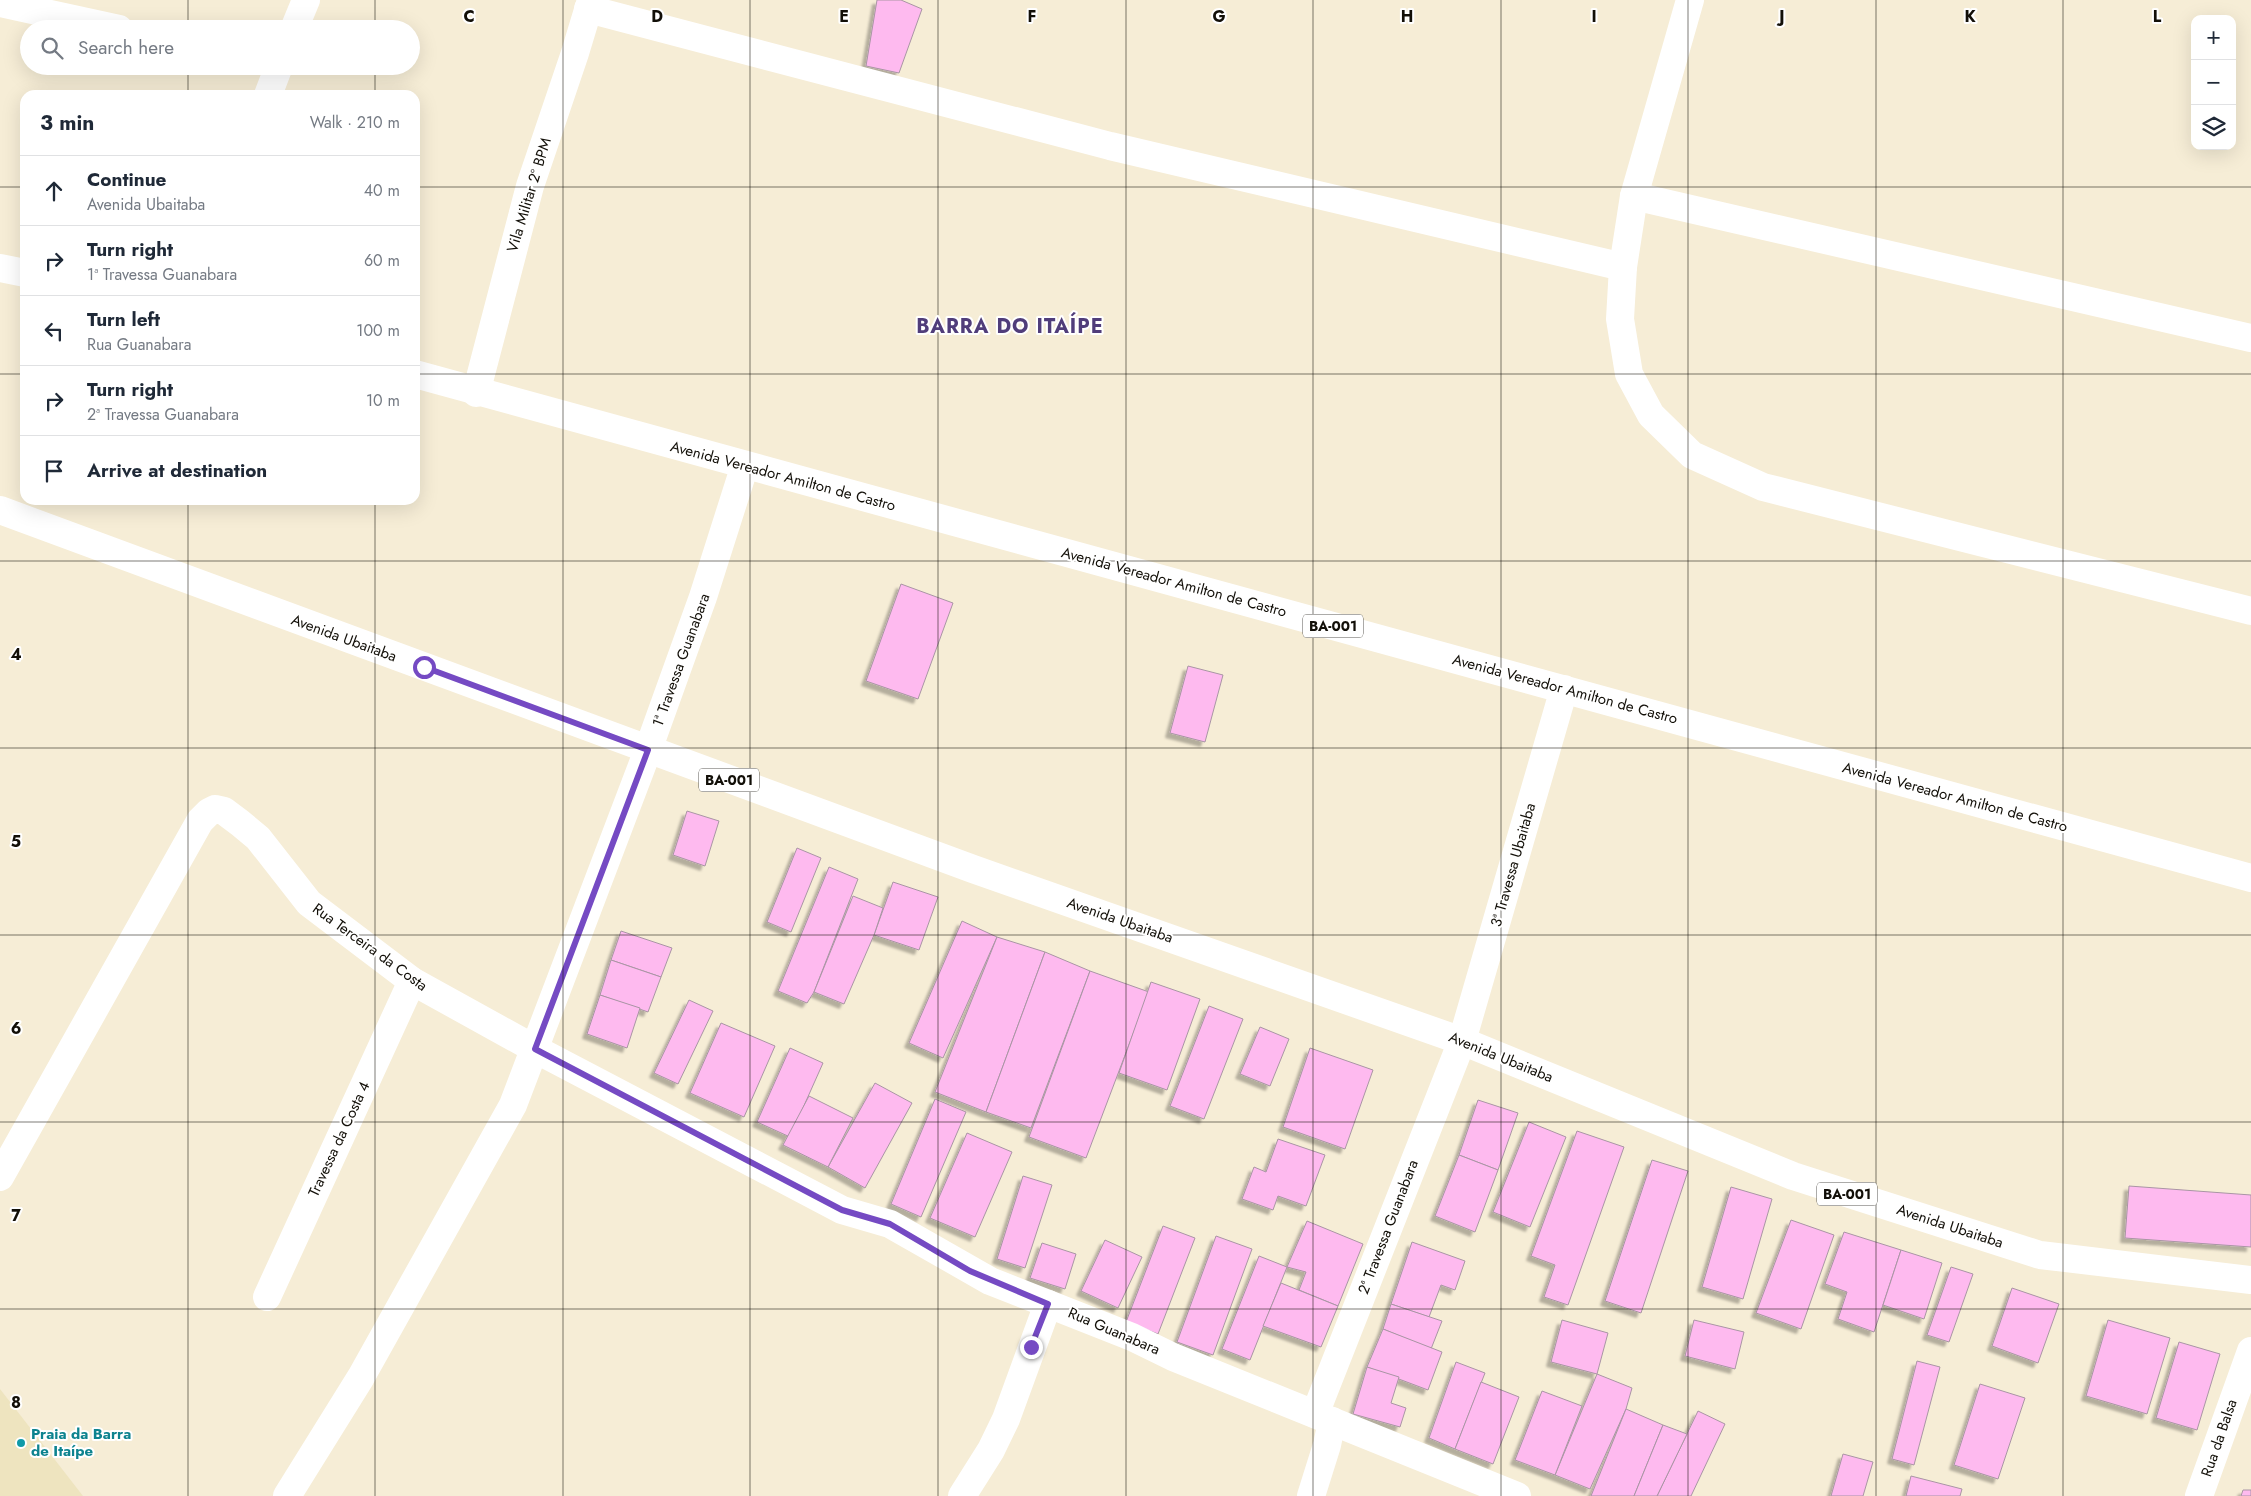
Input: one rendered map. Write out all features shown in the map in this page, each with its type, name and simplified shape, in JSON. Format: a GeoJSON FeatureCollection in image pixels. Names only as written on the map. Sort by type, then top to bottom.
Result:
{"type":"FeatureCollection","features":[{"type":"Feature","properties":{"kind":"street"},"geometry":{"type":"LineString","coordinates":[[298,20],[306,0]]}},
{"type":"Feature","properties":{"kind":"street"},"geometry":{"type":"LineString","coordinates":[[1690,0],[1634,196],[1623,267],[1620,318],[1629,374],[1651,415],[1692,455],[1764,487],[2251,610]]}},
{"type":"Feature","properties":{"kind":"street"},"geometry":{"type":"LineString","coordinates":[[0,3],[78,20]]}},
{"type":"Feature","properties":{"kind":"street"},"geometry":{"type":"LineString","coordinates":[[589,4],[1110,146],[1623,267]]}},
{"type":"Feature","properties":{"kind":"street","name":"Vila Militar 2º BPM"},"geometry":{"type":"LineString","coordinates":[[476,393],[530,186],[576,52],[589,4]]}},
{"type":"Feature","properties":{"kind":"street"},"geometry":{"type":"LineString","coordinates":[[270,90],[276,75]]}},
{"type":"Feature","properties":{"kind":"street"},"geometry":{"type":"LineString","coordinates":[[1634,196],[2251,338]]}},
{"type":"Feature","properties":{"kind":"street"},"geometry":{"type":"LineString","coordinates":[[0,268],[20,272]]}},
{"type":"Feature","properties":{"kind":"street","name":"Avenida Vereador Amilton de Castro"},"geometry":{"type":"LineString","coordinates":[[420,376],[476,393],[2251,878]]}},
{"type":"Feature","properties":{"kind":"street","name":"1ª Travessa Guanabara"},"geometry":{"type":"LineString","coordinates":[[287,1496],[361,1377],[513,1105],[648,750],[703,597],[745,465]]}},
{"type":"Feature","properties":{"kind":"street","name":"Avenida Ubaitaba"},"geometry":{"type":"LineString","coordinates":[[0,510],[973,869],[1462,1041],[1793,1176],[2040,1255],[2251,1280]]}},
{"type":"Feature","properties":{"kind":"street","name":"3ª Travessa Ubaitaba"},"geometry":{"type":"LineString","coordinates":[[1462,1041],[1564,689]]}},
{"type":"Feature","properties":{"kind":"street","name":"Rua Terceira da Costa"},"geometry":{"type":"LineString","coordinates":[[0,1177],[200,821],[215,809],[224,811],[258,838],[309,903],[412,981],[535,1049]]}},
{"type":"Feature","properties":{"kind":"street","name":"Travessa da Costa 4"},"geometry":{"type":"LineString","coordinates":[[267,1297],[412,981]]}},
{"type":"Feature","properties":{"kind":"street","name":"2ª Travessa Guanabara"},"geometry":{"type":"LineString","coordinates":[[1310,1496],[1327,1445],[1324,1417],[1462,1041]]}},
{"type":"Feature","properties":{"kind":"street","name":"Rua Guanabara"},"geometry":{"type":"LineString","coordinates":[[535,1049],[842,1210],[890,1224],[970,1271],[1517,1496]]}},
{"type":"Feature","properties":{"kind":"street"},"geometry":{"type":"LineString","coordinates":[[962,1496],[991,1450],[1006,1420],[1048,1304]]}},
{"type":"Feature","properties":{"kind":"street","name":"Rua da Balsa"},"geometry":{"type":"LineString","coordinates":[[2199,1496],[2251,1351]]}},
{"type":"Feature","properties":{"kind":"sand","name":"Praia da Barra de Itaípe"},"geometry":{"type":"Polygon","coordinates":[[[0,1389],[83,1496],[0,1496],[0,1389]]]}},
{"type":"Feature","properties":{"kind":"building"},"geometry":{"type":"Polygon","coordinates":[[[877,0],[901,0],[922,9],[899,73],[866,66],[877,0]]]}},
{"type":"Feature","properties":{"kind":"building"},"geometry":{"type":"Polygon","coordinates":[[[901,584],[953,603],[918,699],[866,681],[901,584]]]}},
{"type":"Feature","properties":{"kind":"building"},"geometry":{"type":"Polygon","coordinates":[[[1188,666],[1223,675],[1205,742],[1170,733],[1188,666]]]}},
{"type":"Feature","properties":{"kind":"building"},"geometry":{"type":"Polygon","coordinates":[[[687,811],[719,821],[705,866],[673,855],[687,811]]]}},
{"type":"Feature","properties":{"kind":"building"},"geometry":{"type":"Polygon","coordinates":[[[797,848],[821,858],[791,932],[767,922],[797,848]]]}},
{"type":"Feature","properties":{"kind":"building"},"geometry":{"type":"Polygon","coordinates":[[[829,867],[858,879],[814,992],[807,1003],[778,991],[829,867]]]}},
{"type":"Feature","properties":{"kind":"building"},"geometry":{"type":"Polygon","coordinates":[[[893,882],[938,897],[919,950],[874,935],[893,882]]]}},
{"type":"Feature","properties":{"kind":"building"},"geometry":{"type":"Polygon","coordinates":[[[853,896],[883,908],[874,935],[844,1004],[814,992],[853,896]]]}},
{"type":"Feature","properties":{"kind":"building"},"geometry":{"type":"Polygon","coordinates":[[[962,921],[997,937],[943,1058],[909,1043],[962,921]]]}},
{"type":"Feature","properties":{"kind":"building"},"geometry":{"type":"Polygon","coordinates":[[[621,931],[672,948],[661,977],[611,960],[621,931]]]}},
{"type":"Feature","properties":{"kind":"building"},"geometry":{"type":"Polygon","coordinates":[[[997,937],[1045,952],[986,1112],[935,1092],[997,937]]]}},
{"type":"Feature","properties":{"kind":"building"},"geometry":{"type":"Polygon","coordinates":[[[1045,952],[1090,971],[1031,1128],[986,1112],[1045,952]]]}},
{"type":"Feature","properties":{"kind":"building"},"geometry":{"type":"Polygon","coordinates":[[[611,960],[661,977],[648,1012],[600,995],[611,960]]]}},
{"type":"Feature","properties":{"kind":"building"},"geometry":{"type":"Polygon","coordinates":[[[1090,971],[1149,992],[1086,1158],[1029,1137],[1090,971]]]}},
{"type":"Feature","properties":{"kind":"building"},"geometry":{"type":"Polygon","coordinates":[[[1151,982],[1200,999],[1167,1090],[1119,1073],[1151,982]]]}},
{"type":"Feature","properties":{"kind":"building"},"geometry":{"type":"Polygon","coordinates":[[[600,995],[640,1008],[627,1048],[587,1034],[600,995]]]}},
{"type":"Feature","properties":{"kind":"building"},"geometry":{"type":"Polygon","coordinates":[[[689,1000],[713,1011],[678,1084],[654,1073],[689,1000]]]}},
{"type":"Feature","properties":{"kind":"building"},"geometry":{"type":"Polygon","coordinates":[[[1209,1006],[1243,1019],[1204,1119],[1170,1106],[1209,1006]]]}},
{"type":"Feature","properties":{"kind":"building"},"geometry":{"type":"Polygon","coordinates":[[[721,1023],[775,1046],[744,1117],[690,1093],[721,1023]]]}},
{"type":"Feature","properties":{"kind":"building"},"geometry":{"type":"Polygon","coordinates":[[[1260,1027],[1289,1039],[1270,1086],[1240,1074],[1260,1027]]]}},
{"type":"Feature","properties":{"kind":"building"},"geometry":{"type":"Polygon","coordinates":[[[790,1048],[823,1063],[790,1137],[757,1122],[790,1048]]]}},
{"type":"Feature","properties":{"kind":"building"},"geometry":{"type":"Polygon","coordinates":[[[1310,1048],[1373,1070],[1345,1149],[1283,1127],[1310,1048]]]}},
{"type":"Feature","properties":{"kind":"building"},"geometry":{"type":"Polygon","coordinates":[[[875,1083],[912,1103],[865,1188],[828,1167],[875,1083]]]}},
{"type":"Feature","properties":{"kind":"building"},"geometry":{"type":"Polygon","coordinates":[[[809,1096],[853,1118],[828,1167],[783,1145],[809,1096]]]}},
{"type":"Feature","properties":{"kind":"building"},"geometry":{"type":"Polygon","coordinates":[[[935,1099],[966,1112],[921,1217],[891,1204],[935,1099]]]}},
{"type":"Feature","properties":{"kind":"building"},"geometry":{"type":"Polygon","coordinates":[[[1478,1100],[1518,1113],[1498,1170],[1459,1155],[1478,1100]]]}},
{"type":"Feature","properties":{"kind":"building"},"geometry":{"type":"Polygon","coordinates":[[[1529,1122],[1566,1137],[1530,1227],[1493,1212],[1529,1122]]]}},
{"type":"Feature","properties":{"kind":"building"},"geometry":{"type":"Polygon","coordinates":[[[1577,1131],[1624,1147],[1568,1305],[1544,1297],[1555,1265],[1531,1256],[1577,1131]]]}},
{"type":"Feature","properties":{"kind":"building"},"geometry":{"type":"Polygon","coordinates":[[[967,1133],[1012,1152],[975,1237],[930,1218],[967,1133]]]}},
{"type":"Feature","properties":{"kind":"building"},"geometry":{"type":"Polygon","coordinates":[[[1278,1139],[1325,1155],[1306,1206],[1278,1196],[1273,1210],[1242,1199],[1254,1167],[1266,1172],[1278,1139]]]}},
{"type":"Feature","properties":{"kind":"building"},"geometry":{"type":"Polygon","coordinates":[[[1459,1155],[1498,1170],[1475,1232],[1435,1216],[1459,1155]]]}},
{"type":"Feature","properties":{"kind":"building"},"geometry":{"type":"Polygon","coordinates":[[[1652,1160],[1688,1171],[1641,1313],[1605,1301],[1652,1160]]]}},
{"type":"Feature","properties":{"kind":"building"},"geometry":{"type":"Polygon","coordinates":[[[1023,1176],[1052,1185],[1025,1268],[997,1259],[1023,1176]]]}},
{"type":"Feature","properties":{"kind":"building"},"geometry":{"type":"Polygon","coordinates":[[[2129,1186],[2251,1195],[2251,1247],[2125,1238],[2129,1186]]]}},
{"type":"Feature","properties":{"kind":"building"},"geometry":{"type":"Polygon","coordinates":[[[1731,1187],[1772,1199],[1743,1299],[1702,1287],[1731,1187]]]}},
{"type":"Feature","properties":{"kind":"building"},"geometry":{"type":"Polygon","coordinates":[[[1791,1220],[1834,1235],[1801,1329],[1756,1313],[1791,1220]]]}},
{"type":"Feature","properties":{"kind":"building"},"geometry":{"type":"Polygon","coordinates":[[[1307,1221],[1363,1244],[1338,1306],[1299,1290],[1306,1272],[1287,1267],[1307,1221]]]}},
{"type":"Feature","properties":{"kind":"building"},"geometry":{"type":"Polygon","coordinates":[[[1163,1226],[1195,1238],[1158,1334],[1126,1322],[1163,1226]]]}},
{"type":"Feature","properties":{"kind":"building"},"geometry":{"type":"Polygon","coordinates":[[[1844,1232],[1901,1250],[1874,1332],[1838,1319],[1847,1292],[1825,1284],[1844,1232]]]}},
{"type":"Feature","properties":{"kind":"building"},"geometry":{"type":"Polygon","coordinates":[[[1216,1236],[1252,1249],[1213,1355],[1177,1342],[1216,1236]]]}},
{"type":"Feature","properties":{"kind":"building"},"geometry":{"type":"Polygon","coordinates":[[[1105,1240],[1142,1257],[1118,1308],[1081,1291],[1105,1240]]]}},
{"type":"Feature","properties":{"kind":"building"},"geometry":{"type":"Polygon","coordinates":[[[1412,1242],[1465,1261],[1455,1290],[1441,1285],[1429,1317],[1391,1304],[1412,1242]]]}},
{"type":"Feature","properties":{"kind":"building"},"geometry":{"type":"Polygon","coordinates":[[[1042,1243],[1076,1254],[1065,1289],[1030,1278],[1042,1243]]]}},
{"type":"Feature","properties":{"kind":"building"},"geometry":{"type":"Polygon","coordinates":[[[1901,1250],[1942,1263],[1924,1319],[1883,1305],[1901,1250]]]}},
{"type":"Feature","properties":{"kind":"building"},"geometry":{"type":"Polygon","coordinates":[[[1259,1256],[1287,1267],[1250,1360],[1222,1349],[1259,1256]]]}},
{"type":"Feature","properties":{"kind":"building"},"geometry":{"type":"Polygon","coordinates":[[[1951,1267],[1973,1274],[1949,1342],[1927,1335],[1951,1267]]]}},
{"type":"Feature","properties":{"kind":"building"},"geometry":{"type":"Polygon","coordinates":[[[1281,1283],[1338,1306],[1321,1347],[1263,1326],[1281,1283]]]}},
{"type":"Feature","properties":{"kind":"building"},"geometry":{"type":"Polygon","coordinates":[[[2012,1288],[2059,1304],[2038,1363],[1992,1346],[2012,1288]]]}},
{"type":"Feature","properties":{"kind":"building"},"geometry":{"type":"Polygon","coordinates":[[[1391,1304],[1442,1321],[1431,1349],[1383,1329],[1391,1304]]]}},
{"type":"Feature","properties":{"kind":"building"},"geometry":{"type":"Polygon","coordinates":[[[1562,1320],[1608,1333],[1597,1374],[1551,1362],[1562,1320]]]}},
{"type":"Feature","properties":{"kind":"building"},"geometry":{"type":"Polygon","coordinates":[[[1694,1320],[1744,1332],[1735,1369],[1685,1356],[1694,1320]]]}},
{"type":"Feature","properties":{"kind":"building"},"geometry":{"type":"Polygon","coordinates":[[[2108,1320],[2170,1338],[2147,1414],[2086,1396],[2108,1320]]]}},
{"type":"Feature","properties":{"kind":"building"},"geometry":{"type":"Polygon","coordinates":[[[1383,1329],[1442,1352],[1428,1390],[1367,1367],[1383,1329]]]}},
{"type":"Feature","properties":{"kind":"building"},"geometry":{"type":"Polygon","coordinates":[[[2179,1342],[2220,1354],[2197,1430],[2156,1418],[2179,1342]]]}},
{"type":"Feature","properties":{"kind":"building"},"geometry":{"type":"Polygon","coordinates":[[[1917,1361],[1940,1367],[1914,1465],[1892,1459],[1917,1361]]]}},
{"type":"Feature","properties":{"kind":"building"},"geometry":{"type":"Polygon","coordinates":[[[1456,1362],[1485,1373],[1455,1449],[1429,1438],[1456,1362]]]}},
{"type":"Feature","properties":{"kind":"building"},"geometry":{"type":"Polygon","coordinates":[[[1367,1367],[1399,1377],[1391,1403],[1406,1408],[1400,1427],[1353,1414],[1367,1367]]]}},
{"type":"Feature","properties":{"kind":"building"},"geometry":{"type":"Polygon","coordinates":[[[1597,1374],[1632,1388],[1626,1409],[1590,1489],[1555,1475],[1597,1374]]]}},
{"type":"Feature","properties":{"kind":"building"},"geometry":{"type":"Polygon","coordinates":[[[1481,1382],[1519,1397],[1493,1464],[1455,1449],[1481,1382]]]}},
{"type":"Feature","properties":{"kind":"building"},"geometry":{"type":"Polygon","coordinates":[[[1980,1384],[2025,1398],[1998,1479],[1954,1465],[1980,1384]]]}},
{"type":"Feature","properties":{"kind":"building"},"geometry":{"type":"Polygon","coordinates":[[[1542,1391],[1582,1406],[1555,1475],[1515,1460],[1542,1391]]]}},
{"type":"Feature","properties":{"kind":"building"},"geometry":{"type":"Polygon","coordinates":[[[1626,1409],[1663,1425],[1634,1496],[1591,1496],[1626,1409]]]}},
{"type":"Feature","properties":{"kind":"building"},"geometry":{"type":"Polygon","coordinates":[[[1698,1411],[1725,1424],[1691,1496],[1657,1496],[1698,1411]]]}},
{"type":"Feature","properties":{"kind":"building"},"geometry":{"type":"Polygon","coordinates":[[[1663,1425],[1687,1434],[1657,1496],[1634,1496],[1663,1425]]]}},
{"type":"Feature","properties":{"kind":"building"},"geometry":{"type":"Polygon","coordinates":[[[1843,1454],[1873,1462],[1863,1496],[1831,1496],[1843,1454]]]}},
{"type":"Feature","properties":{"kind":"building"},"geometry":{"type":"Polygon","coordinates":[[[1911,1476],[1962,1489],[1960,1496],[1906,1496],[1911,1476]]]}},
{"type":"Feature","properties":{"kind":"building"},"geometry":{"type":"Polygon","coordinates":[[[2243,1490],[2251,1490],[2251,1496],[2241,1496],[2243,1490]]]}},
{"type":"Feature","properties":{"kind":"place","name":"Praia da Barra de Itaípe"},"geometry":{"type":"Point","coordinates":[21,1443]}},
{"type":"Feature","properties":{"kind":"district","name":"BARRA DO ITAÍPE"},"geometry":{"type":"Point","coordinates":[1010,326]}},
{"type":"Feature","properties":{"kind":"route"},"geometry":{"type":"LineString","coordinates":[[424,667],[648,750],[535,1049],[842,1210],[890,1224],[970,1271],[1048,1304],[1031,1347]]}}]}
